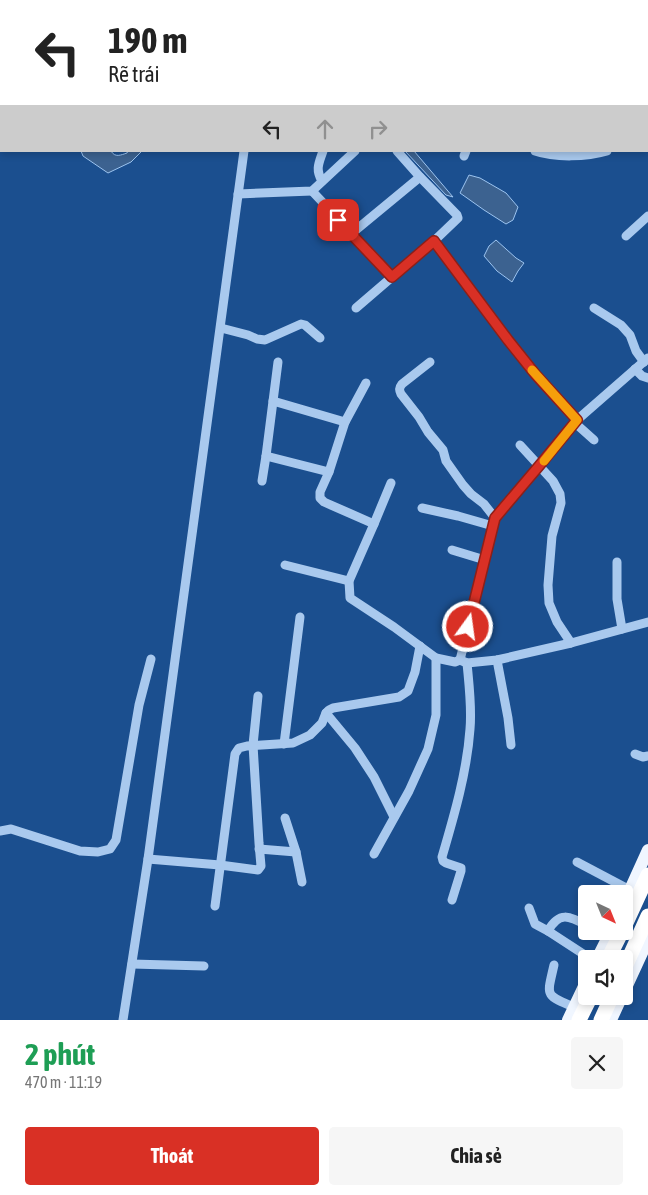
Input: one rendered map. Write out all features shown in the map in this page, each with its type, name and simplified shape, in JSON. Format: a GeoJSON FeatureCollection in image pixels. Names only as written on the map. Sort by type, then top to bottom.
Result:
{"type":"FeatureCollection","features":[{"type":"Feature","properties":{"kind":"highway"},"geometry":{"type":"LineString","coordinates":[[633,894],[648,875]]}},
{"type":"Feature","properties":{"kind":"highway"},"geometry":{"type":"LineString","coordinates":[[633,950],[648,916]]}},
{"type":"Feature","properties":{"kind":"highway"},"geometry":{"type":"LineString","coordinates":[[601,1020],[608,1005]]}},
{"type":"Feature","properties":{"kind":"main road"},"geometry":{"type":"LineString","coordinates":[[633,891],[648,850]]}},
{"type":"Feature","properties":{"kind":"main road"},"geometry":{"type":"LineString","coordinates":[[633,972],[648,940]]}},
{"type":"Feature","properties":{"kind":"main road"},"geometry":{"type":"LineString","coordinates":[[611,1020],[618,1005]]}},
{"type":"Feature","properties":{"kind":"main road"},"geometry":{"type":"LineString","coordinates":[[568,1020],[577,1013]]}},
{"type":"Feature","properties":{"kind":"street"},"geometry":{"type":"LineString","coordinates":[[123,1020],[148,859],[244,152]]}},
{"type":"Feature","properties":{"kind":"street"},"geometry":{"type":"LineString","coordinates":[[322,181],[318,169],[323,152]]}},
{"type":"Feature","properties":{"kind":"street"},"geometry":{"type":"LineString","coordinates":[[238,194],[312,191],[354,152]]}},
{"type":"Feature","properties":{"kind":"street"},"geometry":{"type":"LineString","coordinates":[[356,308],[458,218],[398,152]]}},
{"type":"Feature","properties":{"kind":"street"},"geometry":{"type":"LineString","coordinates":[[540,152],[562,156],[604,152]]}},
{"type":"Feature","properties":{"kind":"street"},"geometry":{"type":"LineString","coordinates":[[351,234],[420,177]]}},
{"type":"Feature","properties":{"kind":"street"},"geometry":{"type":"LineString","coordinates":[[312,191],[392,277]]}},
{"type":"Feature","properties":{"kind":"street"},"geometry":{"type":"LineString","coordinates":[[626,236],[648,216]]}},
{"type":"Feature","properties":{"kind":"street"},"geometry":{"type":"LineString","coordinates":[[434,241],[536,375],[594,440]]}},
{"type":"Feature","properties":{"kind":"street"},"geometry":{"type":"LineString","coordinates":[[452,900],[461,868],[442,861],[442,857],[459,796],[469,745],[470,708],[463,662],[494,522],[576,421],[646,360],[636,351],[630,335],[621,325],[594,308]]}},
{"type":"Feature","properties":{"kind":"street"},"geometry":{"type":"LineString","coordinates":[[221,328],[265,340],[301,324],[305,325],[320,338]]}},
{"type":"Feature","properties":{"kind":"street"},"geometry":{"type":"LineString","coordinates":[[262,481],[278,362]]}},
{"type":"Feature","properties":{"kind":"street"},"geometry":{"type":"LineString","coordinates":[[430,362],[402,384],[399,389],[401,394],[442,450],[446,461],[463,485],[484,504],[494,522]]}},
{"type":"Feature","properties":{"kind":"street"},"geometry":{"type":"LineString","coordinates":[[635,369],[642,376],[648,378]]}},
{"type":"Feature","properties":{"kind":"street"},"geometry":{"type":"LineString","coordinates":[[366,383],[345,422],[329,472],[320,492],[320,498],[324,502],[374,524]]}},
{"type":"Feature","properties":{"kind":"street"},"geometry":{"type":"LineString","coordinates":[[274,401],[345,422]]}},
{"type":"Feature","properties":{"kind":"street"},"geometry":{"type":"LineString","coordinates":[[520,445],[553,481],[560,494],[562,503],[552,536],[548,585],[549,603],[557,622],[571,644]]}},
{"type":"Feature","properties":{"kind":"street"},"geometry":{"type":"LineString","coordinates":[[266,456],[329,472]]}},
{"type":"Feature","properties":{"kind":"street"},"geometry":{"type":"LineString","coordinates":[[391,483],[349,581],[350,598],[436,658],[455,662],[497,660],[571,644],[648,622]]}},
{"type":"Feature","properties":{"kind":"street"},"geometry":{"type":"LineString","coordinates":[[422,508],[494,522]]}},
{"type":"Feature","properties":{"kind":"street"},"geometry":{"type":"LineString","coordinates":[[452,550],[485,560]]}},
{"type":"Feature","properties":{"kind":"street"},"geometry":{"type":"LineString","coordinates":[[617,562],[617,599],[622,629]]}},
{"type":"Feature","properties":{"kind":"street"},"geometry":{"type":"LineString","coordinates":[[285,565],[349,581]]}},
{"type":"Feature","properties":{"kind":"street"},"geometry":{"type":"LineString","coordinates":[[284,744],[300,617]]}},
{"type":"Feature","properties":{"kind":"street"},"geometry":{"type":"LineString","coordinates":[[215,906],[235,754],[240,748],[247,746],[293,743],[310,735],[322,723],[326,713],[333,708],[399,697],[408,691],[415,672],[420,646]]}},
{"type":"Feature","properties":{"kind":"street"},"geometry":{"type":"LineString","coordinates":[[374,854],[409,791],[428,749],[436,715],[436,658]]}},
{"type":"Feature","properties":{"kind":"street"},"geometry":{"type":"LineString","coordinates":[[0,830],[11,829],[80,851],[98,852],[110,849],[116,840],[138,705],[151,659]]}},
{"type":"Feature","properties":{"kind":"street"},"geometry":{"type":"LineString","coordinates":[[497,660],[511,745]]}},
{"type":"Feature","properties":{"kind":"street"},"geometry":{"type":"LineString","coordinates":[[148,859],[258,870],[261,866],[253,745],[258,696]]}},
{"type":"Feature","properties":{"kind":"street"},"geometry":{"type":"LineString","coordinates":[[326,713],[355,748],[374,777],[394,817]]}},
{"type":"Feature","properties":{"kind":"street"},"geometry":{"type":"LineString","coordinates":[[635,754],[643,757],[648,756]]}},
{"type":"Feature","properties":{"kind":"street"},"geometry":{"type":"LineString","coordinates":[[286,818],[302,882]]}},
{"type":"Feature","properties":{"kind":"street"},"geometry":{"type":"LineString","coordinates":[[259,849],[296,852]]}},
{"type":"Feature","properties":{"kind":"street"},"geometry":{"type":"LineString","coordinates":[[577,862],[614,885]]}},
{"type":"Feature","properties":{"kind":"street"},"geometry":{"type":"LineString","coordinates":[[529,908],[535,924],[578,951]]}},
{"type":"Feature","properties":{"kind":"street"},"geometry":{"type":"LineString","coordinates":[[548,931],[553,924],[565,916],[578,920]]}},
{"type":"Feature","properties":{"kind":"street"},"geometry":{"type":"LineString","coordinates":[[132,964],[204,966]]}},
{"type":"Feature","properties":{"kind":"street"},"geometry":{"type":"LineString","coordinates":[[554,966],[548,989],[550,994],[554,999],[577,1013]]}},
{"type":"Feature","properties":{"kind":"water"},"geometry":{"type":"Polygon","coordinates":[[[81,152],[112,152],[114,155],[118,155],[128,152],[141,152],[131,162],[108,173],[83,156],[81,152]]]}},
{"type":"Feature","properties":{"kind":"water"},"geometry":{"type":"Polygon","coordinates":[[[406,152],[415,152],[453,197],[446,195],[406,152]]]}},
{"type":"Feature","properties":{"kind":"water"},"geometry":{"type":"Polygon","coordinates":[[[469,175],[480,178],[506,193],[518,207],[513,220],[506,224],[460,193],[469,175]]]}},
{"type":"Feature","properties":{"kind":"water"},"geometry":{"type":"Polygon","coordinates":[[[496,240],[524,263],[512,282],[497,271],[484,256],[489,246],[496,240]]]}},
{"type":"Feature","properties":{"kind":"slow traffic"},"geometry":{"type":"LineString","coordinates":[[532,370],[577,420],[544,461]]}},
{"type":"Feature","properties":{"kind":"route"},"geometry":{"type":"LineString","coordinates":[[338,220],[392,277],[434,241],[508,340],[536,375],[577,420],[495,518],[468,627]]}}]}
